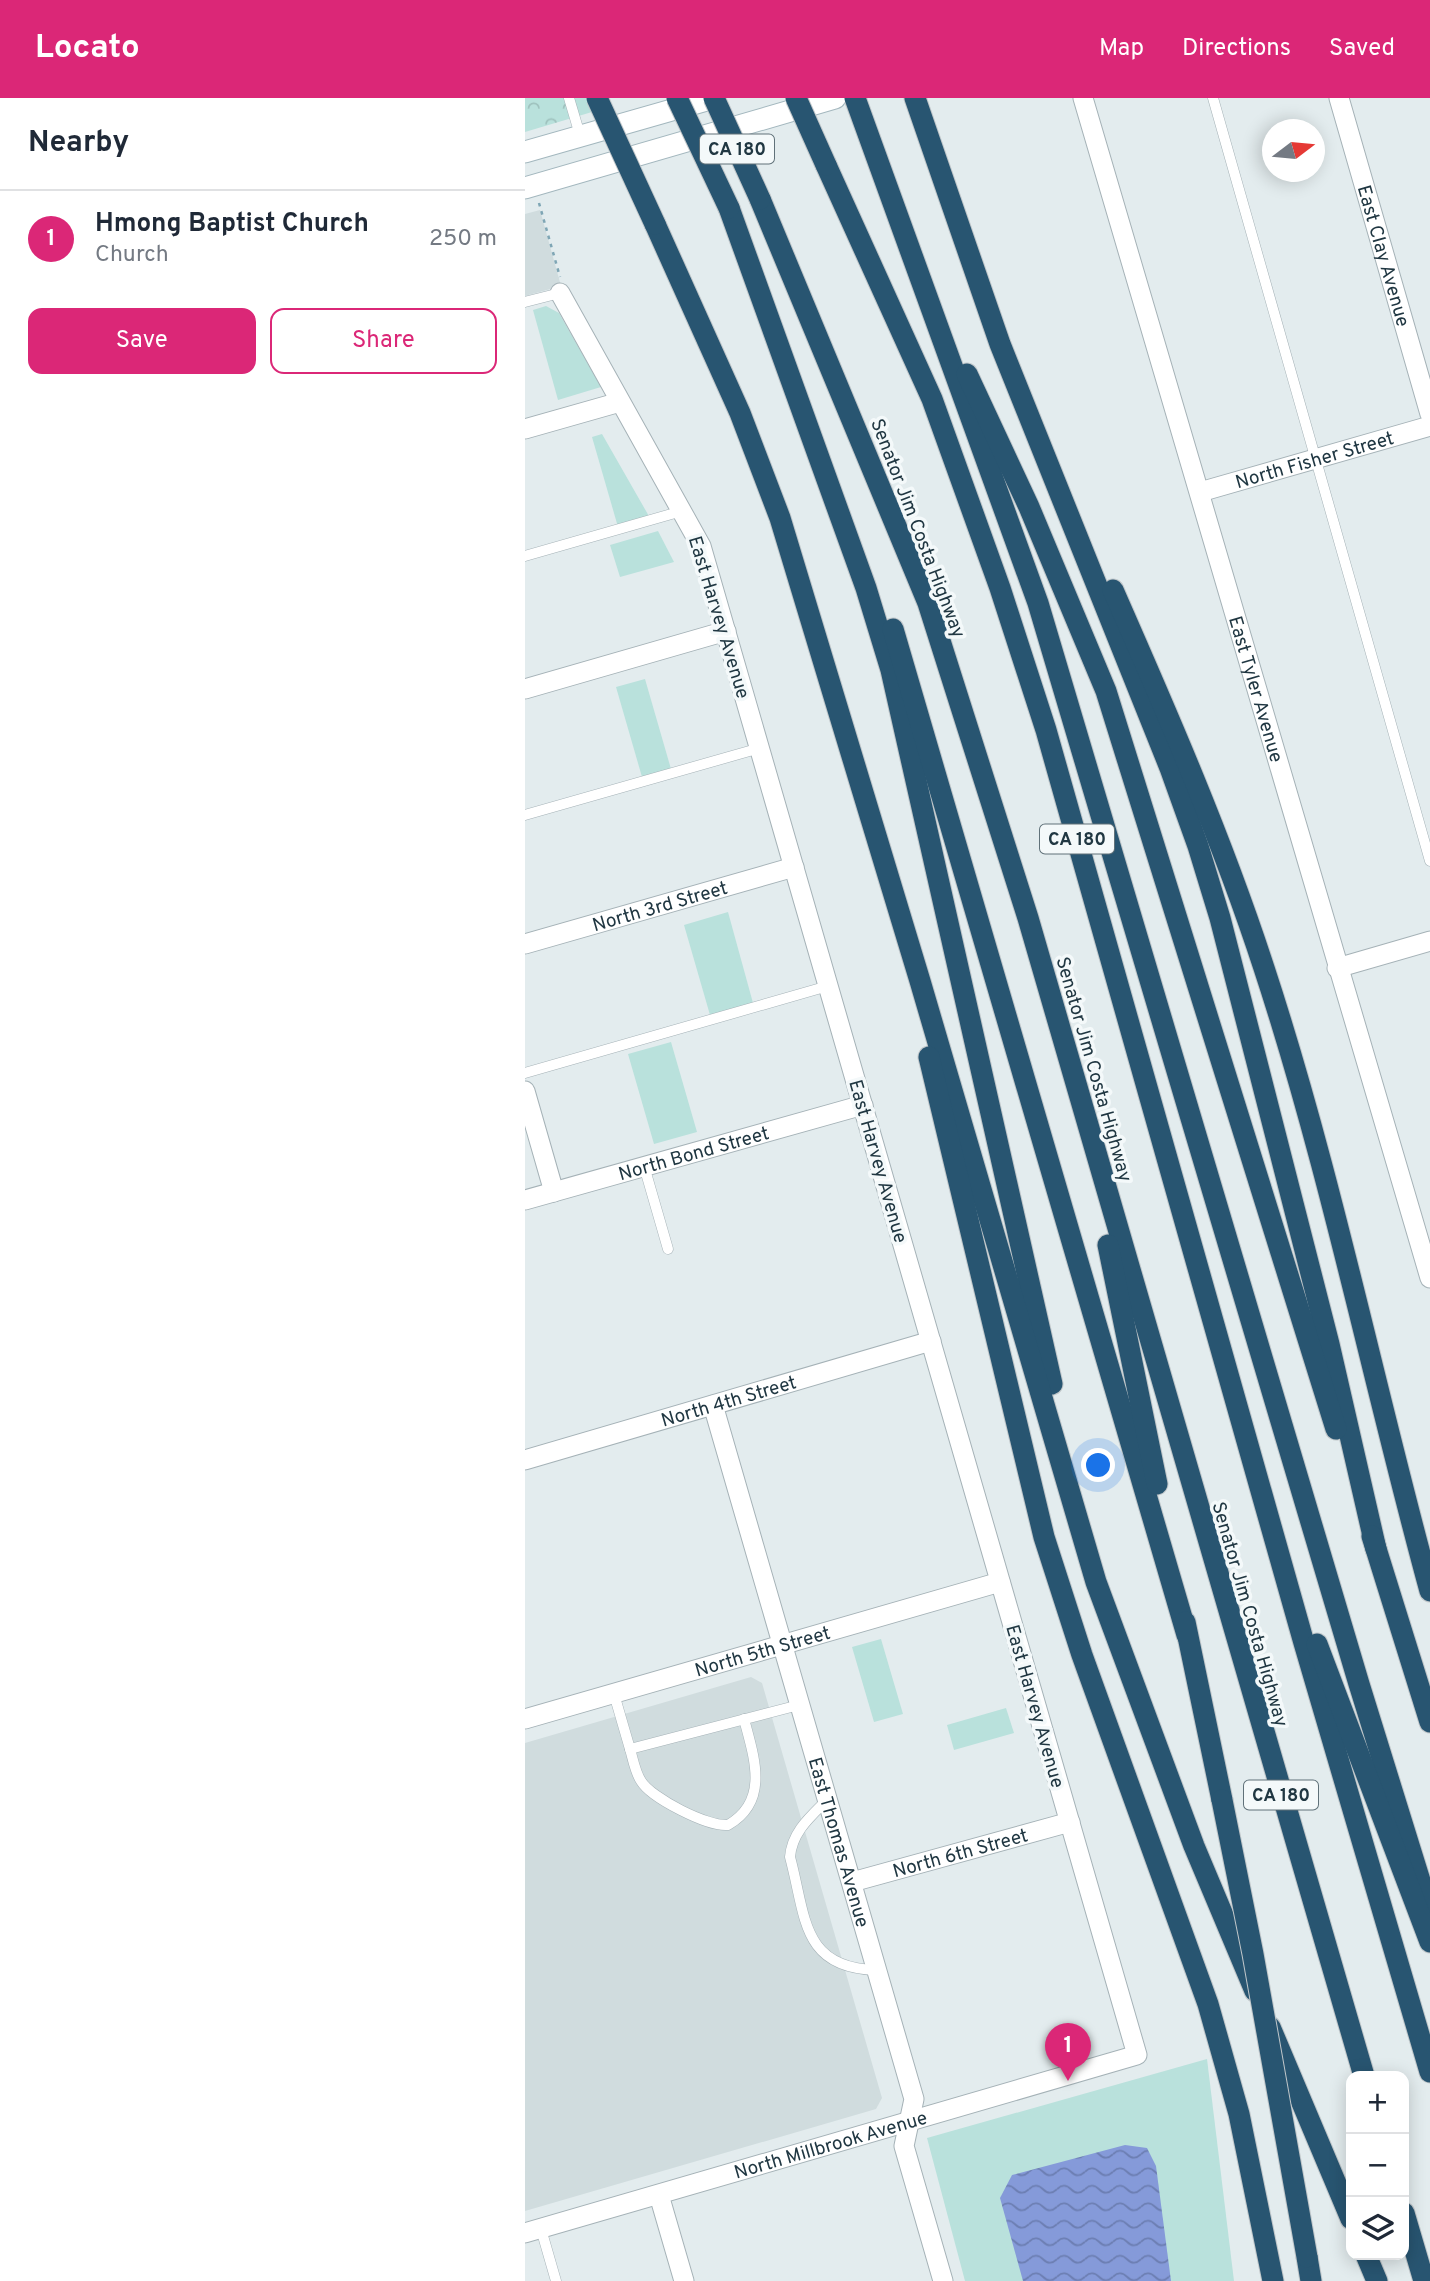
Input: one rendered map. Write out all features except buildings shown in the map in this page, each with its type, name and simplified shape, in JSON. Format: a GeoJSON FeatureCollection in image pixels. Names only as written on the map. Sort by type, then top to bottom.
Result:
{"type":"FeatureCollection","features":[{"type":"Feature","properties":{"kind":"highway"},"geometry":{"type":"LineString","coordinates":[[597,98],[734,400],[780,518],[920,981],[1096,1582],[1193,1846],[1346,2207]]}},
{"type":"Feature","properties":{"kind":"highway"},"geometry":{"type":"LineString","coordinates":[[677,98],[729,208],[824,433],[901,650],[1187,1634]]}},
{"type":"Feature","properties":{"kind":"highway","name":"Senator Jim Costa Highway"},"geometry":{"type":"LineString","coordinates":[[714,98],[760,199],[928,603],[1028,918],[1363,2071]]}},
{"type":"Feature","properties":{"kind":"highway","name":"CA 180"},"geometry":{"type":"LineString","coordinates":[[796,98],[932,399],[1000,588],[1046,730],[1275,1530],[1304,1643],[1430,2072]]}},
{"type":"Feature","properties":{"kind":"highway"},"geometry":{"type":"LineString","coordinates":[[855,98],[1038,603],[1359,1684],[1430,1913]]}},
{"type":"Feature","properties":{"kind":"highway"},"geometry":{"type":"LineString","coordinates":[[915,98],[1000,344],[1170,768],[1202,857],[1322,1318],[1376,1549]]}},
{"type":"Feature","properties":{"kind":"highway"},"geometry":{"type":"LineString","coordinates":[[729,208],[883,643],[915,768],[1058,1405],[1145,1712]]}},
{"type":"Feature","properties":{"kind":"highway"},"geometry":{"type":"LineString","coordinates":[[926,290],[1029,507],[1106,691],[1312,1355],[1430,1722]]}},
{"type":"Feature","properties":{"kind":"highway"},"geometry":{"type":"LineString","coordinates":[[1000,344],[1164,706],[1247,917],[1314,1133],[1430,1591]]}},
{"type":"Feature","properties":{"kind":"highway"},"geometry":{"type":"LineString","coordinates":[[885,872],[1044,1537],[1087,1667],[1207,2004],[1239,2114],[1273,2281]]}},
{"type":"Feature","properties":{"kind":"highway"},"geometry":{"type":"LineString","coordinates":[[1076,1089],[1258,1981],[1311,2281]]}},
{"type":"Feature","properties":{"kind":"highway"},"geometry":{"type":"LineString","coordinates":[[1275,1530],[1430,1942]]}},
{"type":"Feature","properties":{"kind":"highway"},"geometry":{"type":"LineString","coordinates":[[1409,2230],[1424,2281]]}},
{"type":"Feature","properties":{"kind":"highway"},"geometry":{"type":"LineString","coordinates":[[1368,2260],[1377,2281]]}},
{"type":"Feature","properties":{"kind":"main road"},"geometry":{"type":"LineString","coordinates":[[525,152],[714,98]]}},
{"type":"Feature","properties":{"kind":"main road"},"geometry":{"type":"LineString","coordinates":[[530,187],[835,98]]}},
{"type":"Feature","properties":{"kind":"street","name":"East Tyler Avenue"},"geometry":{"type":"LineString","coordinates":[[1083,98],[1430,1278]]}},
{"type":"Feature","properties":{"kind":"street","name":"East Clay Avenue"},"geometry":{"type":"LineString","coordinates":[[1339,98],[1430,414]]}},
{"type":"Feature","properties":{"kind":"street","name":"East Harvey Avenue"},"geometry":{"type":"LineString","coordinates":[[560,293],[701,546],[1137,2055]]}},
{"type":"Feature","properties":{"kind":"street"},"geometry":{"type":"LineString","coordinates":[[525,429],[620,402]]}},
{"type":"Feature","properties":{"kind":"street","name":"North Fisher Street"},"geometry":{"type":"LineString","coordinates":[[1200,492],[1430,426]]}},
{"type":"Feature","properties":{"kind":"street"},"geometry":{"type":"LineString","coordinates":[[525,689],[726,631]]}},
{"type":"Feature","properties":{"kind":"street","name":"North 3rd Street"},"geometry":{"type":"LineString","coordinates":[[525,944],[794,867]]}},
{"type":"Feature","properties":{"kind":"street"},"geometry":{"type":"LineString","coordinates":[[1337,968],[1430,941]]}},
{"type":"Feature","properties":{"kind":"street"},"geometry":{"type":"LineString","coordinates":[[525,1091],[554,1192]]}},
{"type":"Feature","properties":{"kind":"street","name":"North Bond Street"},"geometry":{"type":"LineString","coordinates":[[525,1200],[863,1105]]}},
{"type":"Feature","properties":{"kind":"street","name":"North 4th Street"},"geometry":{"type":"LineString","coordinates":[[525,1460],[931,1341]]}},
{"type":"Feature","properties":{"kind":"street","name":"East Thomas Avenue"},"geometry":{"type":"LineString","coordinates":[[713,1405],[914,2099],[904,2146],[943,2281]]}},
{"type":"Feature","properties":{"kind":"street","name":"North 5th Street"},"geometry":{"type":"LineString","coordinates":[[525,1719],[1000,1582]]}},
{"type":"Feature","properties":{"kind":"street","name":"North 6th Street"},"geometry":{"type":"LineString","coordinates":[[852,1882],[1070,1822]]}},
{"type":"Feature","properties":{"kind":"street","name":"North Millbrook Avenue"},"geometry":{"type":"LineString","coordinates":[[533,2231],[1137,2055]]}},
{"type":"Feature","properties":{"kind":"street"},"geometry":{"type":"LineString","coordinates":[[659,2195],[684,2281]]}},
{"type":"Feature","properties":{"kind":"lane"},"geometry":{"type":"LineString","coordinates":[[569,98],[580,135]]}},
{"type":"Feature","properties":{"kind":"lane"},"geometry":{"type":"LineString","coordinates":[[1213,98],[1318,458],[1430,861]]}},
{"type":"Feature","properties":{"kind":"lane"},"geometry":{"type":"LineString","coordinates":[[525,302],[560,293]]}},
{"type":"Feature","properties":{"kind":"lane"},"geometry":{"type":"LineString","coordinates":[[525,556],[682,511]]}},
{"type":"Feature","properties":{"kind":"lane"},"geometry":{"type":"LineString","coordinates":[[525,815],[759,747]]}},
{"type":"Feature","properties":{"kind":"lane"},"geometry":{"type":"LineString","coordinates":[[525,1073],[828,986]]}},
{"type":"Feature","properties":{"kind":"lane"},"geometry":{"type":"LineString","coordinates":[[645,1166],[668,1249]]}},
{"type":"Feature","properties":{"kind":"lane"},"geometry":{"type":"LineString","coordinates":[[614,1694],[639,1777],[649,1790],[707,1824],[728,1825],[744,1811],[758,1781],[744,1719]]}},
{"type":"Feature","properties":{"kind":"lane"},"geometry":{"type":"LineString","coordinates":[[630,1749],[799,1705]]}},
{"type":"Feature","properties":{"kind":"lane"},"geometry":{"type":"LineString","coordinates":[[827,1800],[804,1822],[790,1857],[814,1945],[832,1961],[851,1969],[876,1970]]}},
{"type":"Feature","properties":{"kind":"lane"},"geometry":{"type":"LineString","coordinates":[[533,2231],[556,2281]]}},
{"type":"Feature","properties":{"kind":"path"},"geometry":{"type":"LineString","coordinates":[[530,187],[562,282],[560,293]]}},
{"type":"Feature","properties":{"kind":"shaded area"},"geometry":{"type":"Polygon","coordinates":[[[540,210],[561,286],[525,296],[525,214],[540,210]]]}},
{"type":"Feature","properties":{"kind":"shaded area"},"geometry":{"type":"Polygon","coordinates":[[[751,1677],[762,1683],[882,2098],[876,2109],[525,2211],[525,1743],[751,1677]]]}},
{"type":"Feature","properties":{"kind":"green space"},"geometry":{"type":"Polygon","coordinates":[[[525,98],[586,98],[592,112],[525,132],[525,98]]]}},
{"type":"Feature","properties":{"kind":"green space"},"geometry":{"type":"Polygon","coordinates":[[[546,306],[559,313],[601,387],[558,400],[533,310],[546,306]]]}},
{"type":"Feature","properties":{"kind":"green space"},"geometry":{"type":"Polygon","coordinates":[[[602,434],[650,518],[618,527],[592,437],[602,434]]]}},
{"type":"Feature","properties":{"kind":"green space"},"geometry":{"type":"Polygon","coordinates":[[[658,531],[674,562],[620,577],[610,545],[658,531]]]}},
{"type":"Feature","properties":{"kind":"green space"},"geometry":{"type":"Polygon","coordinates":[[[645,679],[671,769],[642,777],[616,687],[645,679]]]}},
{"type":"Feature","properties":{"kind":"green space"},"geometry":{"type":"Polygon","coordinates":[[[728,912],[753,1003],[710,1015],[684,925],[728,912]]]}},
{"type":"Feature","properties":{"kind":"green space"},"geometry":{"type":"Polygon","coordinates":[[[671,1042],[697,1132],[654,1144],[628,1054],[671,1042]]]}},
{"type":"Feature","properties":{"kind":"green space"},"geometry":{"type":"Polygon","coordinates":[[[881,1639],[903,1714],[874,1722],[852,1647],[881,1639]]]}},
{"type":"Feature","properties":{"kind":"green space"},"geometry":{"type":"Polygon","coordinates":[[[1006,1708],[1014,1733],[954,1750],[947,1725],[1006,1708]]]}},
{"type":"Feature","properties":{"kind":"green space"},"geometry":{"type":"Polygon","coordinates":[[[1207,2059],[1234,2281],[965,2281],[927,2138],[1207,2059]]]}},
{"type":"Feature","properties":{"kind":"water"},"geometry":{"type":"Polygon","coordinates":[[[1125,2145],[1147,2148],[1156,2166],[1171,2281],[1023,2281],[1000,2198],[1012,2175],[1125,2145]]]}},
{"type":"Feature","properties":{"kind":"place","name":"Hmong Baptist Church"},"geometry":{"type":"Point","coordinates":[1068,2081]}}]}
